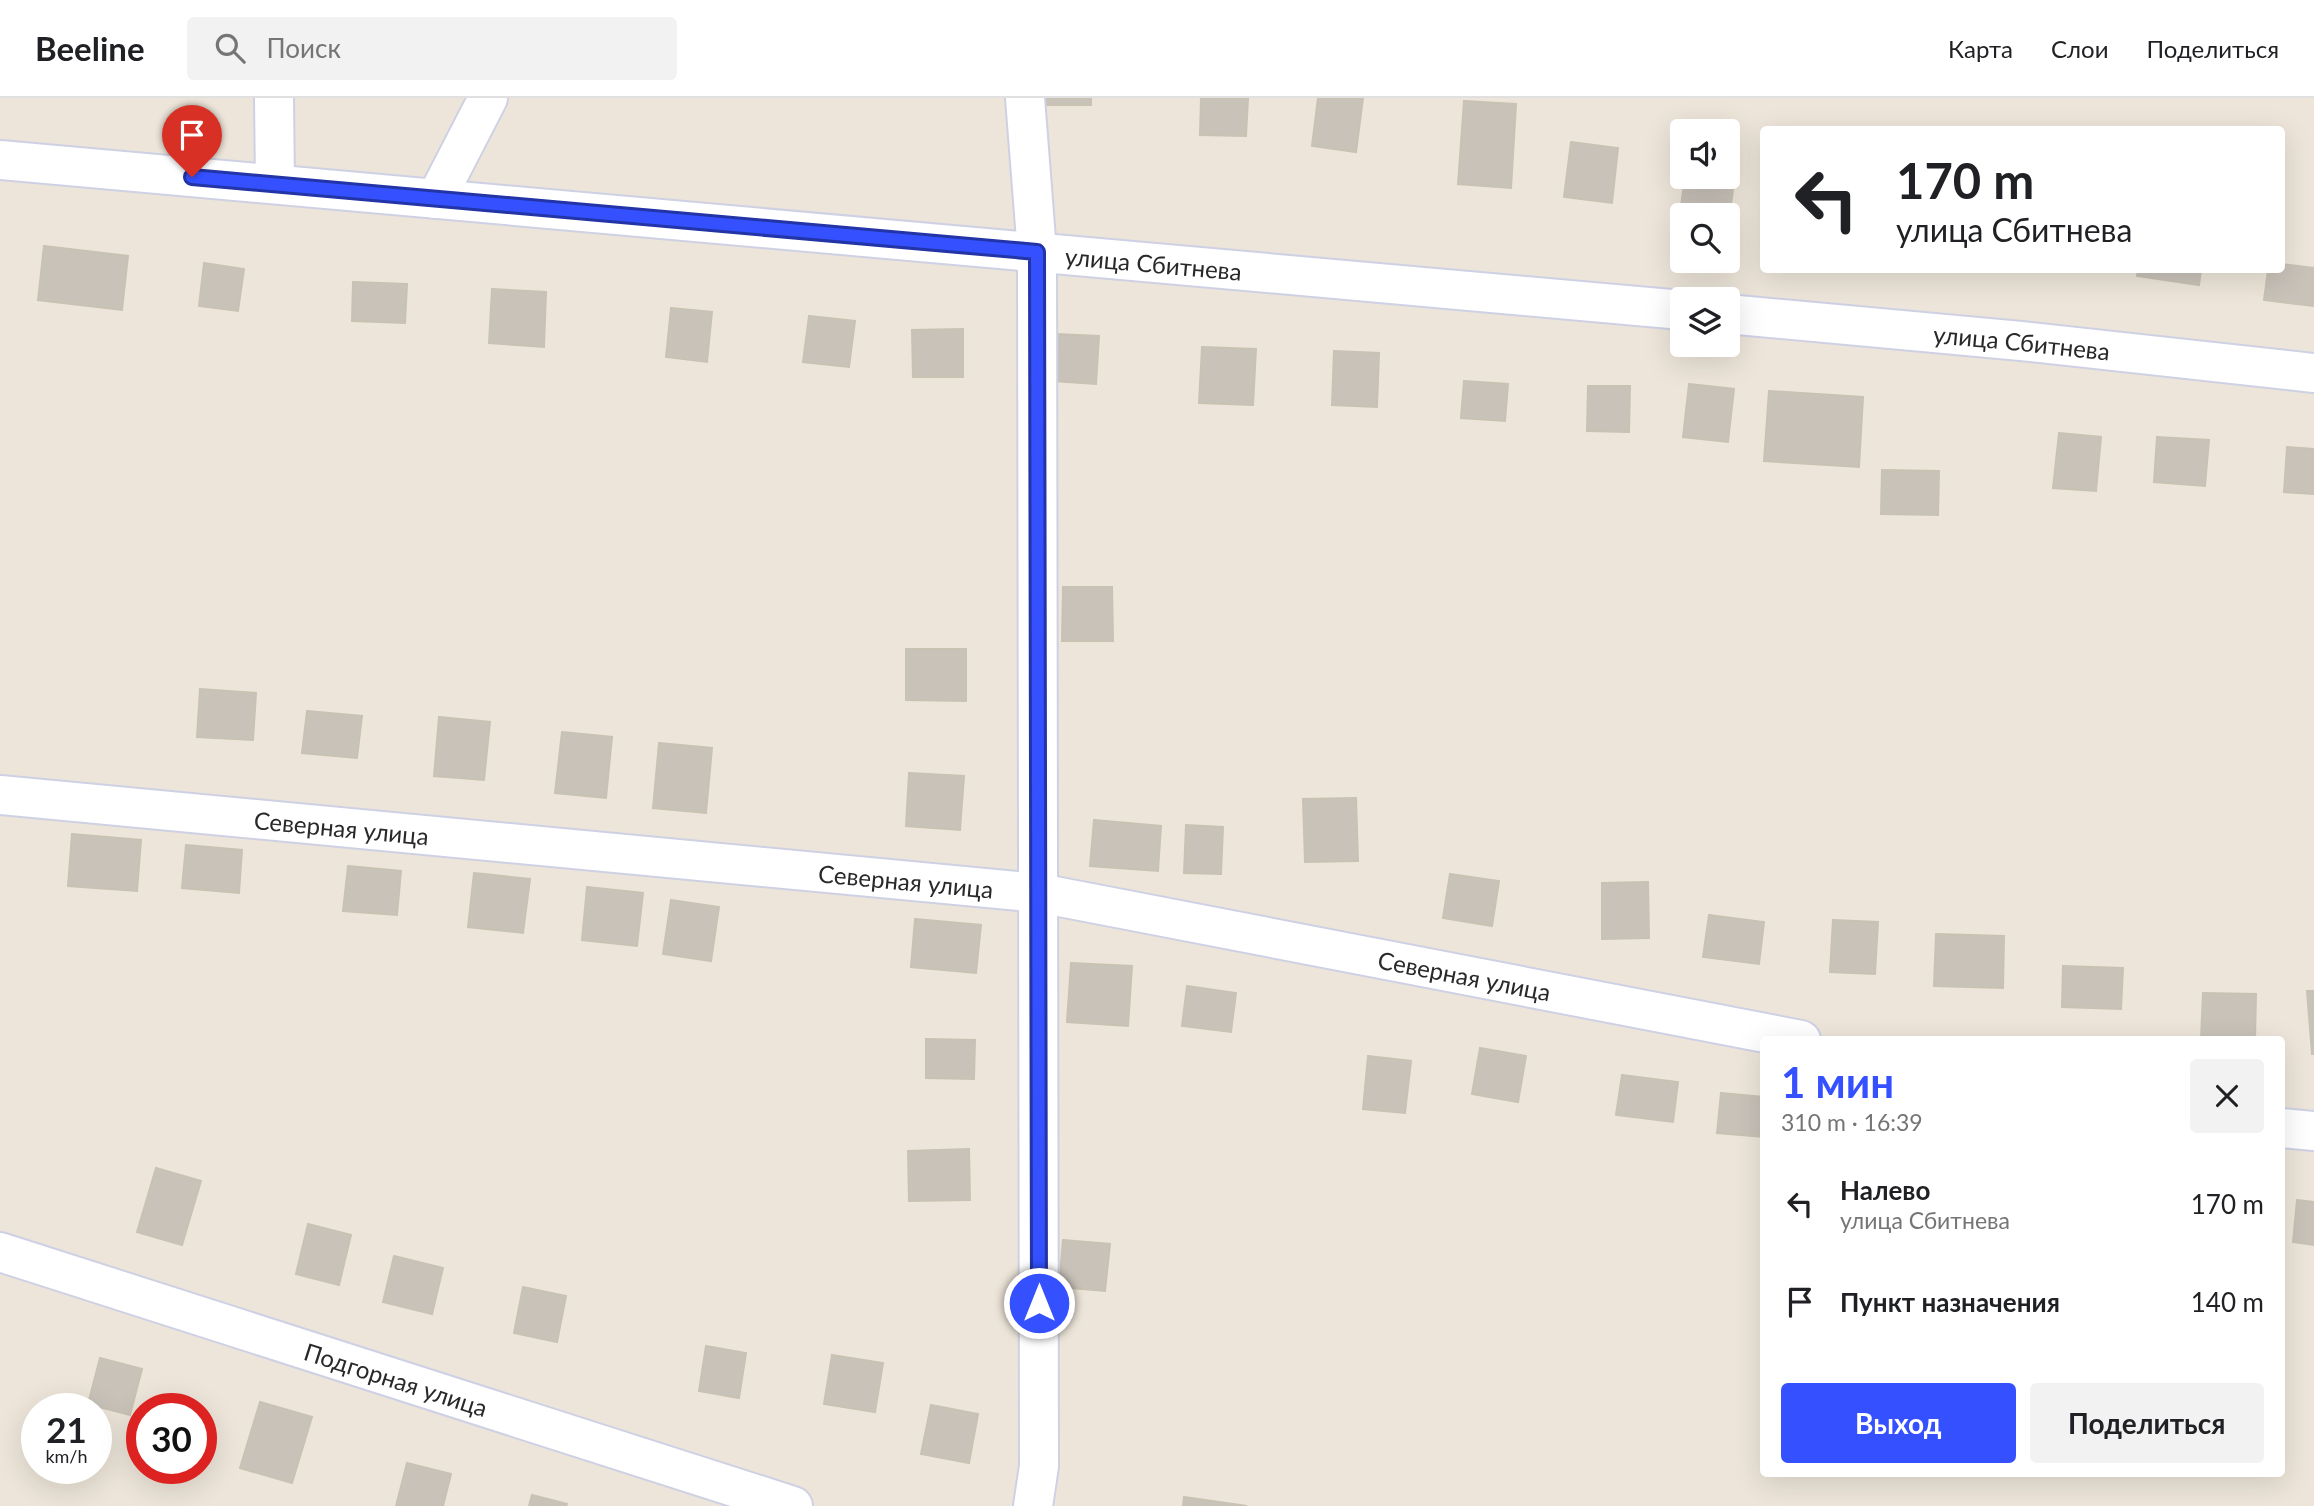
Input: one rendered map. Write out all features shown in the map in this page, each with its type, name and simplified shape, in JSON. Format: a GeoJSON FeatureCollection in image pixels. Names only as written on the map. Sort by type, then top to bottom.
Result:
{"type":"FeatureCollection","features":[{"type":"Feature","properties":{"kind":"street"},"geometry":{"type":"LineString","coordinates":[[274,98],[275,184]]}},
{"type":"Feature","properties":{"kind":"street"},"geometry":{"type":"LineString","coordinates":[[436,199],[488,98]]}},
{"type":"Feature","properties":{"kind":"street"},"geometry":{"type":"LineString","coordinates":[[1025,98],[1037,252],[1039,1466],[1032,1506]]}},
{"type":"Feature","properties":{"kind":"street","name":"улица Сбитнева"},"geometry":{"type":"LineString","coordinates":[[0,160],[1670,309]]}},
{"type":"Feature","properties":{"kind":"street","name":"улица Сбитнева"},"geometry":{"type":"LineString","coordinates":[[1740,315],[2021,341],[2314,373]]}},
{"type":"Feature","properties":{"kind":"street","name":"Северная улица"},"geometry":{"type":"LineString","coordinates":[[0,795],[1039,893],[1780,1036]]}},
{"type":"Feature","properties":{"kind":"street"},"geometry":{"type":"LineString","coordinates":[[2285,1128],[2314,1131]]}},
{"type":"Feature","properties":{"kind":"street","name":"Подгорная улица"},"geometry":{"type":"LineString","coordinates":[[0,1252],[793,1506]]}},
{"type":"Feature","properties":{"kind":"building"},"geometry":{"type":"Polygon","coordinates":[[[1044,98],[1091,98],[1091,105],[1044,105],[1044,98]]]}},
{"type":"Feature","properties":{"kind":"building"},"geometry":{"type":"Polygon","coordinates":[[[1201,98],[1248,98],[1246,136],[1200,135],[1201,98]]]}},
{"type":"Feature","properties":{"kind":"building"},"geometry":{"type":"Polygon","coordinates":[[[1318,98],[1363,98],[1356,152],[1312,146],[1318,98]]]}},
{"type":"Feature","properties":{"kind":"building"},"geometry":{"type":"Polygon","coordinates":[[[1464,101],[1516,104],[1511,188],[1458,184],[1464,101]]]}},
{"type":"Feature","properties":{"kind":"building"},"geometry":{"type":"Polygon","coordinates":[[[1571,142],[1618,148],[1612,203],[1564,197],[1571,142]]]}},
{"type":"Feature","properties":{"kind":"building"},"geometry":{"type":"Polygon","coordinates":[[[1683,189],[1733,189],[1731,203],[1681,203],[1683,189]]]}},
{"type":"Feature","properties":{"kind":"building"},"geometry":{"type":"Polygon","coordinates":[[[44,246],[128,256],[122,310],[38,300],[44,246]]]}},
{"type":"Feature","properties":{"kind":"building"},"geometry":{"type":"Polygon","coordinates":[[[204,263],[244,269],[238,311],[199,306],[204,263]]]}},
{"type":"Feature","properties":{"kind":"building"},"geometry":{"type":"Polygon","coordinates":[[[2285,264],[2314,268],[2314,306],[2264,300],[2268,273],[2285,273],[2285,264]]]}},
{"type":"Feature","properties":{"kind":"building"},"geometry":{"type":"Polygon","coordinates":[[[2138,273],[2201,273],[2199,285],[2137,276],[2138,273]]]}},
{"type":"Feature","properties":{"kind":"building"},"geometry":{"type":"Polygon","coordinates":[[[353,282],[407,284],[405,323],[352,321],[353,282]]]}},
{"type":"Feature","properties":{"kind":"building"},"geometry":{"type":"Polygon","coordinates":[[[492,289],[546,292],[544,347],[489,343],[492,289]]]}},
{"type":"Feature","properties":{"kind":"building"},"geometry":{"type":"Polygon","coordinates":[[[671,308],[712,312],[707,362],[666,357],[671,308]]]}},
{"type":"Feature","properties":{"kind":"building"},"geometry":{"type":"Polygon","coordinates":[[[809,316],[855,321],[849,367],[803,362],[809,316]]]}},
{"type":"Feature","properties":{"kind":"building"},"geometry":{"type":"Polygon","coordinates":[[[963,329],[963,377],[913,377],[912,330],[963,329]]]}},
{"type":"Feature","properties":{"kind":"building"},"geometry":{"type":"Polygon","coordinates":[[[1056,334],[1099,336],[1096,384],[1053,381],[1056,334]]]}},
{"type":"Feature","properties":{"kind":"building"},"geometry":{"type":"Polygon","coordinates":[[[1202,347],[1256,349],[1253,405],[1199,403],[1202,347]]]}},
{"type":"Feature","properties":{"kind":"building"},"geometry":{"type":"Polygon","coordinates":[[[1334,351],[1379,353],[1377,407],[1332,405],[1334,351]]]}},
{"type":"Feature","properties":{"kind":"building"},"geometry":{"type":"Polygon","coordinates":[[[1464,381],[1508,384],[1505,421],[1461,418],[1464,381]]]}},
{"type":"Feature","properties":{"kind":"building"},"geometry":{"type":"Polygon","coordinates":[[[1689,384],[1734,389],[1728,442],[1683,437],[1689,384]]]}},
{"type":"Feature","properties":{"kind":"building"},"geometry":{"type":"Polygon","coordinates":[[[1588,386],[1630,386],[1629,432],[1587,431],[1588,386]]]}},
{"type":"Feature","properties":{"kind":"building"},"geometry":{"type":"Polygon","coordinates":[[[1769,391],[1863,397],[1859,467],[1764,461],[1769,391]]]}},
{"type":"Feature","properties":{"kind":"building"},"geometry":{"type":"Polygon","coordinates":[[[2059,433],[2101,437],[2096,491],[2053,488],[2059,433]]]}},
{"type":"Feature","properties":{"kind":"building"},"geometry":{"type":"Polygon","coordinates":[[[2157,437],[2209,440],[2205,486],[2154,482],[2157,437]]]}},
{"type":"Feature","properties":{"kind":"building"},"geometry":{"type":"Polygon","coordinates":[[[2287,447],[2314,449],[2314,494],[2284,492],[2287,447]]]}},
{"type":"Feature","properties":{"kind":"building"},"geometry":{"type":"Polygon","coordinates":[[[1882,470],[1939,471],[1938,515],[1881,514],[1882,470]]]}},
{"type":"Feature","properties":{"kind":"building"},"geometry":{"type":"Polygon","coordinates":[[[1063,587],[1112,587],[1113,641],[1062,641],[1063,587]]]}},
{"type":"Feature","properties":{"kind":"building"},"geometry":{"type":"Polygon","coordinates":[[[906,649],[966,649],[966,701],[906,700],[906,649]]]}},
{"type":"Feature","properties":{"kind":"building"},"geometry":{"type":"Polygon","coordinates":[[[200,689],[256,693],[253,740],[197,737],[200,689]]]}},
{"type":"Feature","properties":{"kind":"building"},"geometry":{"type":"Polygon","coordinates":[[[307,711],[362,716],[357,758],[302,753],[307,711]]]}},
{"type":"Feature","properties":{"kind":"building"},"geometry":{"type":"Polygon","coordinates":[[[439,717],[490,722],[484,780],[434,776],[439,717]]]}},
{"type":"Feature","properties":{"kind":"building"},"geometry":{"type":"Polygon","coordinates":[[[562,732],[612,737],[606,798],[555,793],[562,732]]]}},
{"type":"Feature","properties":{"kind":"building"},"geometry":{"type":"Polygon","coordinates":[[[659,743],[712,748],[706,813],[653,808],[659,743]]]}},
{"type":"Feature","properties":{"kind":"building"},"geometry":{"type":"Polygon","coordinates":[[[909,773],[964,776],[960,830],[906,826],[909,773]]]}},
{"type":"Feature","properties":{"kind":"building"},"geometry":{"type":"Polygon","coordinates":[[[1356,798],[1358,861],[1305,862],[1303,799],[1356,798]]]}},
{"type":"Feature","properties":{"kind":"building"},"geometry":{"type":"Polygon","coordinates":[[[1094,820],[1161,826],[1158,871],[1090,866],[1094,820]]]}},
{"type":"Feature","properties":{"kind":"building"},"geometry":{"type":"Polygon","coordinates":[[[1186,825],[1223,827],[1221,874],[1184,873],[1186,825]]]}},
{"type":"Feature","properties":{"kind":"building"},"geometry":{"type":"Polygon","coordinates":[[[72,834],[141,840],[137,891],[68,886],[72,834]]]}},
{"type":"Feature","properties":{"kind":"building"},"geometry":{"type":"Polygon","coordinates":[[[186,845],[242,850],[239,893],[182,888],[186,845]]]}},
{"type":"Feature","properties":{"kind":"building"},"geometry":{"type":"Polygon","coordinates":[[[348,866],[401,871],[397,915],[343,911],[348,866]]]}},
{"type":"Feature","properties":{"kind":"building"},"geometry":{"type":"Polygon","coordinates":[[[474,873],[530,879],[523,933],[468,927],[474,873]]]}},
{"type":"Feature","properties":{"kind":"building"},"geometry":{"type":"Polygon","coordinates":[[[1450,874],[1499,881],[1492,926],[1443,918],[1450,874]]]}},
{"type":"Feature","properties":{"kind":"building"},"geometry":{"type":"Polygon","coordinates":[[[1648,882],[1649,938],[1602,939],[1602,883],[1648,882]]]}},
{"type":"Feature","properties":{"kind":"building"},"geometry":{"type":"Polygon","coordinates":[[[587,887],[643,893],[637,946],[582,940],[587,887]]]}},
{"type":"Feature","properties":{"kind":"building"},"geometry":{"type":"Polygon","coordinates":[[[671,900],[719,907],[711,961],[663,954],[671,900]]]}},
{"type":"Feature","properties":{"kind":"building"},"geometry":{"type":"Polygon","coordinates":[[[1709,915],[1764,922],[1759,964],[1703,957],[1709,915]]]}},
{"type":"Feature","properties":{"kind":"building"},"geometry":{"type":"Polygon","coordinates":[[[915,919],[981,925],[976,973],[911,967],[915,919]]]}},
{"type":"Feature","properties":{"kind":"building"},"geometry":{"type":"Polygon","coordinates":[[[1833,920],[1878,922],[1875,974],[1830,972],[1833,920]]]}},
{"type":"Feature","properties":{"kind":"building"},"geometry":{"type":"Polygon","coordinates":[[[1936,934],[2004,936],[2003,988],[1934,986],[1936,934]]]}},
{"type":"Feature","properties":{"kind":"building"},"geometry":{"type":"Polygon","coordinates":[[[1071,963],[1132,966],[1128,1026],[1067,1022],[1071,963]]]}},
{"type":"Feature","properties":{"kind":"building"},"geometry":{"type":"Polygon","coordinates":[[[2063,966],[2123,968],[2121,1009],[2062,1007],[2063,966]]]}},
{"type":"Feature","properties":{"kind":"building"},"geometry":{"type":"Polygon","coordinates":[[[1187,986],[1236,993],[1231,1032],[1182,1026],[1187,986]]]}},
{"type":"Feature","properties":{"kind":"building"},"geometry":{"type":"Polygon","coordinates":[[[2307,991],[2314,991],[2314,1054],[2312,1054],[2307,991]]]}},
{"type":"Feature","properties":{"kind":"building"},"geometry":{"type":"Polygon","coordinates":[[[2203,993],[2256,994],[2255,1036],[2201,1036],[2203,993]]]}},
{"type":"Feature","properties":{"kind":"building"},"geometry":{"type":"Polygon","coordinates":[[[926,1039],[975,1040],[974,1079],[926,1078],[926,1039]]]}},
{"type":"Feature","properties":{"kind":"building"},"geometry":{"type":"Polygon","coordinates":[[[1480,1048],[1526,1056],[1518,1102],[1472,1094],[1480,1048]]]}},
{"type":"Feature","properties":{"kind":"building"},"geometry":{"type":"Polygon","coordinates":[[[1368,1056],[1411,1061],[1405,1113],[1363,1109],[1368,1056]]]}},
{"type":"Feature","properties":{"kind":"building"},"geometry":{"type":"Polygon","coordinates":[[[1622,1075],[1678,1082],[1673,1122],[1616,1115],[1622,1075]]]}},
{"type":"Feature","properties":{"kind":"building"},"geometry":{"type":"Polygon","coordinates":[[[1721,1093],[1760,1097],[1760,1137],[1717,1133],[1721,1093]]]}},
{"type":"Feature","properties":{"kind":"building"},"geometry":{"type":"Polygon","coordinates":[[[969,1149],[970,1200],[909,1201],[908,1151],[969,1149]]]}},
{"type":"Feature","properties":{"kind":"building"},"geometry":{"type":"Polygon","coordinates":[[[156,1168],[201,1181],[182,1245],[137,1232],[156,1168]]]}},
{"type":"Feature","properties":{"kind":"building"},"geometry":{"type":"Polygon","coordinates":[[[2297,1200],[2314,1202],[2314,1245],[2293,1242],[2297,1200]]]}},
{"type":"Feature","properties":{"kind":"building"},"geometry":{"type":"Polygon","coordinates":[[[308,1224],[351,1235],[339,1285],[296,1274],[308,1224]]]}},
{"type":"Feature","properties":{"kind":"building"},"geometry":{"type":"Polygon","coordinates":[[[1063,1240],[1110,1244],[1105,1291],[1059,1287],[1063,1240]]]}},
{"type":"Feature","properties":{"kind":"building"},"geometry":{"type":"Polygon","coordinates":[[[394,1256],[443,1268],[432,1314],[383,1302],[394,1256]]]}},
{"type":"Feature","properties":{"kind":"building"},"geometry":{"type":"Polygon","coordinates":[[[523,1287],[566,1296],[557,1342],[514,1333],[523,1287]]]}},
{"type":"Feature","properties":{"kind":"building"},"geometry":{"type":"Polygon","coordinates":[[[706,1346],[746,1353],[739,1398],[699,1391],[706,1346]]]}},
{"type":"Feature","properties":{"kind":"building"},"geometry":{"type":"Polygon","coordinates":[[[832,1355],[883,1363],[875,1412],[824,1404],[832,1355]]]}},
{"type":"Feature","properties":{"kind":"building"},"geometry":{"type":"Polygon","coordinates":[[[100,1358],[142,1369],[136,1393],[126,1393],[126,1414],[112,1410],[112,1393],[91,1393],[100,1358]]]}},
{"type":"Feature","properties":{"kind":"building"},"geometry":{"type":"Polygon","coordinates":[[[260,1402],[312,1417],[292,1483],[240,1468],[260,1402]]]}},
{"type":"Feature","properties":{"kind":"building"},"geometry":{"type":"Polygon","coordinates":[[[931,1405],[978,1414],[969,1463],[921,1454],[931,1405]]]}},
{"type":"Feature","properties":{"kind":"building"},"geometry":{"type":"Polygon","coordinates":[[[407,1463],[451,1474],[443,1506],[396,1506],[407,1463]]]}},
{"type":"Feature","properties":{"kind":"building"},"geometry":{"type":"Polygon","coordinates":[[[532,1495],[567,1504],[529,1506],[532,1495]]]}},
{"type":"Feature","properties":{"kind":"building"},"geometry":{"type":"Polygon","coordinates":[[[1184,1497],[1247,1506],[1183,1506],[1184,1497]]]}},
{"type":"Feature","properties":{"kind":"route"},"geometry":{"type":"LineString","coordinates":[[192,177],[1037,252],[1039,1303]]}}]}
